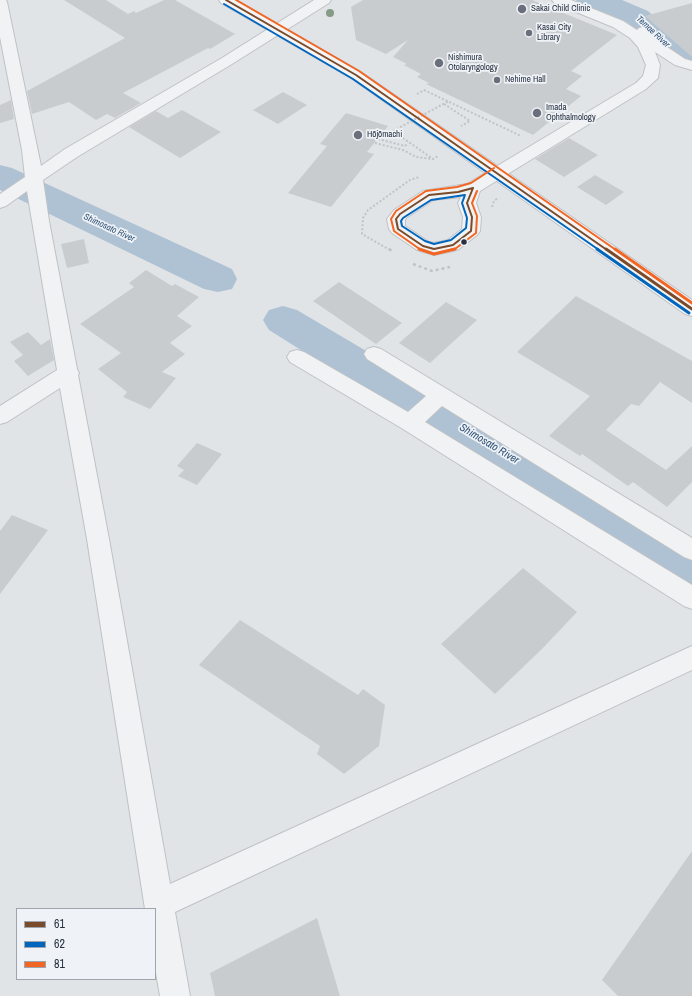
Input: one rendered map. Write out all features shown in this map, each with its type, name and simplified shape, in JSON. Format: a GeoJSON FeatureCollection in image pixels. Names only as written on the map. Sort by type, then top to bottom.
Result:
{"type":"FeatureCollection","features":[{"type":"Feature","properties":{"kind":"main road"},"geometry":{"type":"LineString","coordinates":[[226,0],[278,28],[356,74],[692,309]]}},
{"type":"Feature","properties":{"kind":"street"},"geometry":{"type":"LineString","coordinates":[[0,202],[72,153],[234,57],[324,0]]}},
{"type":"Feature","properties":{"kind":"street"},"geometry":{"type":"LineString","coordinates":[[473,188],[467,203],[472,217],[471,231],[453,245],[434,249],[423,246],[398,229],[396,219],[400,214],[429,195],[458,192],[473,188],[497,172],[641,86],[650,78],[653,66],[650,56],[645,46],[635,35],[618,24],[559,0]]}},
{"type":"Feature","properties":{"kind":"street"},"geometry":{"type":"LineString","coordinates":[[0,2],[30,150],[40,221],[91,508],[98,539],[159,904],[176,996]]}},
{"type":"Feature","properties":{"kind":"street"},"geometry":{"type":"LineString","coordinates":[[597,5],[614,11],[633,21],[659,48],[680,62],[692,66]]}},
{"type":"Feature","properties":{"kind":"street"},"geometry":{"type":"LineString","coordinates":[[374,354],[692,550]]}},
{"type":"Feature","properties":{"kind":"street"},"geometry":{"type":"LineString","coordinates":[[297,357],[410,423],[692,598]]}},
{"type":"Feature","properties":{"kind":"street"},"geometry":{"type":"LineString","coordinates":[[0,416],[68,373]]}},
{"type":"Feature","properties":{"kind":"street"},"geometry":{"type":"LineString","coordinates":[[410,423],[441,395]]}},
{"type":"Feature","properties":{"kind":"street"},"geometry":{"type":"LineString","coordinates":[[159,904],[692,658]]}},
{"type":"Feature","properties":{"kind":"path"},"geometry":{"type":"LineString","coordinates":[[412,97],[424,90],[523,137]]}},
{"type":"Feature","properties":{"kind":"path"},"geometry":{"type":"LineString","coordinates":[[433,159],[408,143],[393,131],[449,102]]}},
{"type":"Feature","properties":{"kind":"path"},"geometry":{"type":"LineString","coordinates":[[444,104],[470,121],[458,127]]}},
{"type":"Feature","properties":{"kind":"path"},"geometry":{"type":"LineString","coordinates":[[398,123],[404,127]]}},
{"type":"Feature","properties":{"kind":"path"},"geometry":{"type":"LineString","coordinates":[[378,139],[405,146],[408,143]]}},
{"type":"Feature","properties":{"kind":"path"},"geometry":{"type":"LineString","coordinates":[[375,143],[403,150],[416,157],[433,159],[440,155]]}},
{"type":"Feature","properties":{"kind":"building"},"geometry":{"type":"Polygon","coordinates":[[[64,0],[106,0],[128,14],[134,11],[136,13],[164,0],[175,0],[235,34],[210,49],[208,48],[123,93],[141,103],[115,118],[107,114],[96,120],[69,102],[32,114],[27,91],[125,38],[64,0]]]}},
{"type":"Feature","properties":{"kind":"building"},"geometry":{"type":"Polygon","coordinates":[[[363,0],[532,0],[617,35],[571,71],[582,76],[566,89],[581,96],[533,135],[426,84],[429,83],[417,77],[421,74],[404,65],[407,64],[393,57],[408,40],[386,54],[356,40],[351,7],[363,0]]]}},
{"type":"Feature","properties":{"kind":"building"},"geometry":{"type":"Polygon","coordinates":[[[692,3],[692,57],[645,16],[692,3]]]}},
{"type":"Feature","properties":{"kind":"building"},"geometry":{"type":"Polygon","coordinates":[[[283,92],[307,105],[278,124],[253,110],[283,92]]]}},
{"type":"Feature","properties":{"kind":"building"},"geometry":{"type":"Polygon","coordinates":[[[11,100],[14,119],[0,123],[0,105],[11,100]]]}},
{"type":"Feature","properties":{"kind":"building"},"geometry":{"type":"Polygon","coordinates":[[[182,110],[221,132],[180,158],[129,127],[156,111],[168,118],[182,110]]]}},
{"type":"Feature","properties":{"kind":"building"},"geometry":{"type":"Polygon","coordinates":[[[346,113],[388,126],[367,152],[374,154],[331,207],[288,193],[327,146],[320,144],[346,113]]]}},
{"type":"Feature","properties":{"kind":"building"},"geometry":{"type":"Polygon","coordinates":[[[569,138],[598,155],[564,177],[535,159],[569,138]]]}},
{"type":"Feature","properties":{"kind":"building"},"geometry":{"type":"Polygon","coordinates":[[[595,175],[624,192],[606,205],[577,187],[595,175]]]}},
{"type":"Feature","properties":{"kind":"building"},"geometry":{"type":"Polygon","coordinates":[[[84,239],[89,263],[67,268],[61,244],[84,239]]]}},
{"type":"Feature","properties":{"kind":"building"},"geometry":{"type":"Polygon","coordinates":[[[146,270],[172,286],[175,284],[199,297],[177,316],[192,326],[170,343],[185,354],[162,372],[176,378],[150,409],[123,397],[127,392],[98,369],[121,353],[80,324],[134,287],[129,283],[146,270]]]}},
{"type":"Feature","properties":{"kind":"building"},"geometry":{"type":"Polygon","coordinates":[[[339,282],[402,323],[376,344],[313,301],[339,282]]]}},
{"type":"Feature","properties":{"kind":"building"},"geometry":{"type":"Polygon","coordinates":[[[576,296],[692,361],[692,403],[660,382],[639,406],[631,404],[606,430],[666,470],[692,446],[692,482],[667,507],[633,482],[628,486],[582,454],[580,456],[549,436],[590,396],[517,352],[576,296]]]}},
{"type":"Feature","properties":{"kind":"building"},"geometry":{"type":"Polygon","coordinates":[[[446,302],[477,320],[430,363],[399,343],[446,302]]]}},
{"type":"Feature","properties":{"kind":"building"},"geometry":{"type":"Polygon","coordinates":[[[28,332],[41,345],[50,339],[54,360],[28,376],[14,361],[23,355],[10,342],[28,332]]]}},
{"type":"Feature","properties":{"kind":"building"},"geometry":{"type":"Polygon","coordinates":[[[197,443],[222,454],[197,485],[178,476],[184,470],[177,466],[197,443]]]}},
{"type":"Feature","properties":{"kind":"building"},"geometry":{"type":"Polygon","coordinates":[[[12,515],[48,530],[0,594],[0,531],[12,515]]]}},
{"type":"Feature","properties":{"kind":"building"},"geometry":{"type":"Polygon","coordinates":[[[523,568],[577,612],[542,649],[495,694],[441,644],[523,568]]]}},
{"type":"Feature","properties":{"kind":"building"},"geometry":{"type":"Polygon","coordinates":[[[240,620],[358,695],[363,689],[385,705],[379,746],[344,774],[317,754],[320,746],[199,665],[240,620]]]}},
{"type":"Feature","properties":{"kind":"building"},"geometry":{"type":"Polygon","coordinates":[[[692,851],[692,996],[618,996],[602,980],[692,851]]]}},
{"type":"Feature","properties":{"kind":"building"},"geometry":{"type":"Polygon","coordinates":[[[317,918],[340,996],[215,996],[210,973],[317,918]]]}},
{"type":"Feature","properties":{"kind":"waterway","name":"Temae River"},"geometry":{"type":"LineString","coordinates":[[590,0],[618,8],[638,17],[673,51],[692,59]]}},
{"type":"Feature","properties":{"kind":"waterway","name":"Shimosato River"},"geometry":{"type":"LineString","coordinates":[[0,176],[218,279]]}},
{"type":"Feature","properties":{"kind":"waterway","name":"Shimosato River"},"geometry":{"type":"LineString","coordinates":[[283,320],[519,464],[639,534],[692,571]]}},
{"type":"Feature","properties":{"kind":"transit line","name":"61"},"geometry":{"type":"LineString","coordinates":[[226,0],[356,75],[692,309]]}},
{"type":"Feature","properties":{"kind":"transit line","name":"81"},"geometry":{"type":"LineString","coordinates":[[236,0],[359,71],[692,303]]}},
{"type":"Feature","properties":{"kind":"transit line","name":"62"},"geometry":{"type":"LineString","coordinates":[[224,4],[353,79],[689,313]]}},
{"type":"Feature","properties":{"kind":"transit line","name":"81"},"geometry":{"type":"LineString","coordinates":[[477,191],[472,203],[477,216],[476,233],[455,249],[434,254],[422,251],[394,231],[391,219],[396,211],[426,191],[457,187],[471,183],[494,168]]}},
{"type":"Feature","properties":{"kind":"transit line","name":"61"},"geometry":{"type":"LineString","coordinates":[[473,188],[467,203],[472,217],[471,231],[453,245],[434,249],[423,246],[398,229],[396,219],[400,214],[429,195],[458,192],[473,188]]}},
{"type":"Feature","properties":{"kind":"transit line","name":"62"},"geometry":{"type":"LineString","coordinates":[[465,195],[462,203],[467,218],[466,228],[451,240],[434,244],[425,241],[402,226],[401,221],[403,218],[431,200],[465,195]]}},
{"type":"Feature","properties":{"kind":"place","name":"Sakai Child Clinic"},"geometry":{"type":"Point","coordinates":[522,9]}},
{"type":"Feature","properties":{"kind":"place","name":"Kasai City Library"},"geometry":{"type":"Point","coordinates":[529,33]}},
{"type":"Feature","properties":{"kind":"place","name":"Nishimura Otolaryngology"},"geometry":{"type":"Point","coordinates":[439,63]}},
{"type":"Feature","properties":{"kind":"place","name":"Nehime Hall"},"geometry":{"type":"Point","coordinates":[497,80]}},
{"type":"Feature","properties":{"kind":"place","name":"Imada Ophthalmology"},"geometry":{"type":"Point","coordinates":[537,113]}},
{"type":"Feature","properties":{"kind":"place","name":"Hōjōmachi"},"geometry":{"type":"Point","coordinates":[358,135]}}]}
